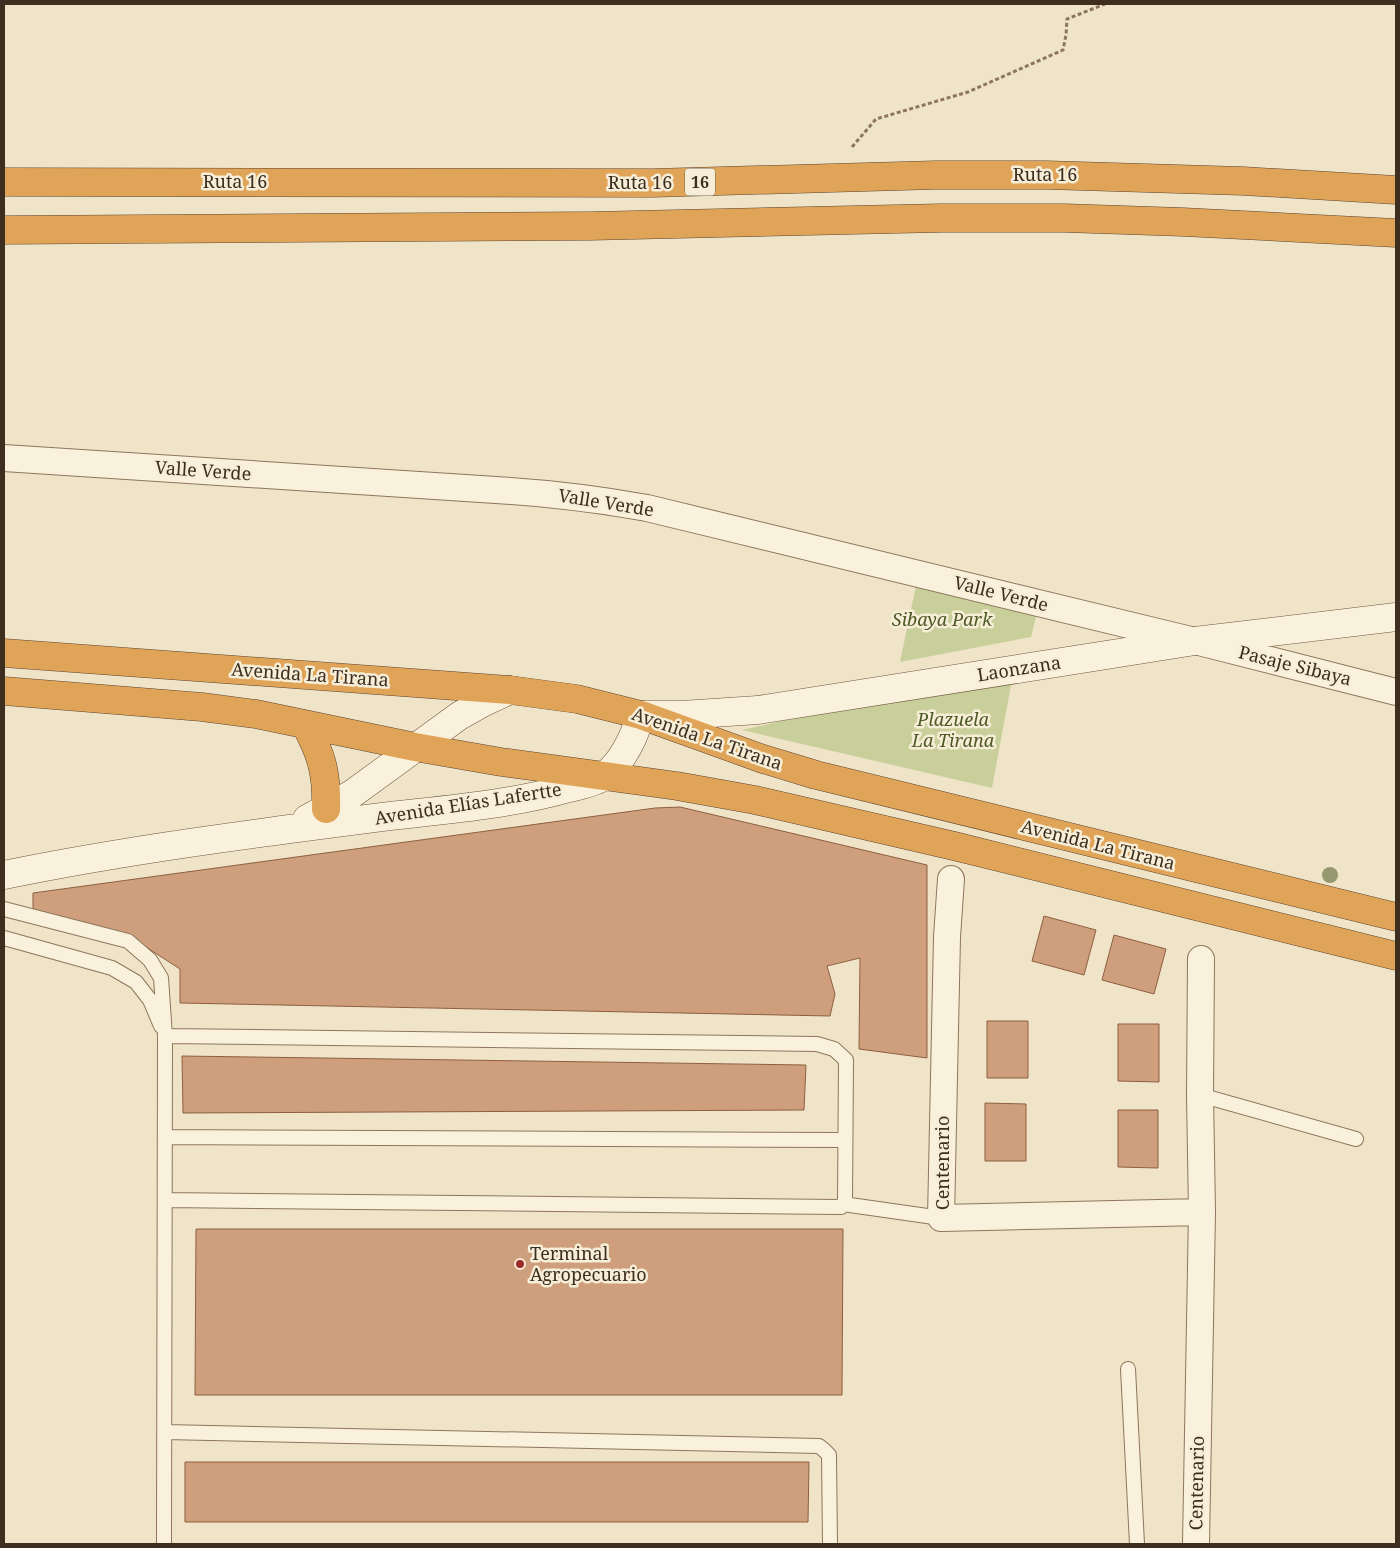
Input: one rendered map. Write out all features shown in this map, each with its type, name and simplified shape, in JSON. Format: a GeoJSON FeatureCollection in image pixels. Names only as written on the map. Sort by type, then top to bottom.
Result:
{"type":"FeatureCollection","features":[{"type":"Feature","properties":{"kind":"highway","name":"Ruta 16"},"geometry":{"type":"LineString","coordinates":[[4,182],[652,183],[936,175],[1065,175],[1243,181],[1396,190]]}},
{"type":"Feature","properties":{"kind":"highway"},"geometry":{"type":"LineString","coordinates":[[4,230],[590,226],[942,218],[1064,218],[1396,233]]}},
{"type":"Feature","properties":{"kind":"highway","name":"Avenida La Tirana"},"geometry":{"type":"LineString","coordinates":[[4,653],[510,690],[577,699],[641,715],[763,759],[816,775],[1396,917]]}},
{"type":"Feature","properties":{"kind":"highway","name":"Avenida La Tirana"},"geometry":{"type":"LineString","coordinates":[[4,691],[202,707],[256,714],[415,747],[501,762],[677,786],[755,800],[964,848],[1396,956]]}},
{"type":"Feature","properties":{"kind":"highway"},"geometry":{"type":"LineString","coordinates":[[305,724],[316,745],[324,767],[326,809]]}},
{"type":"Feature","properties":{"kind":"street","name":"Valle Verde"},"geometry":{"type":"LineString","coordinates":[[4,458],[516,491],[595,499],[647,508],[1194,641]]}},
{"type":"Feature","properties":{"kind":"street","name":"Laonzana"},"geometry":{"type":"LineString","coordinates":[[641,715],[722,714],[775,708],[1194,641],[1396,617]]}},
{"type":"Feature","properties":{"kind":"street","name":"Pasaje Sibaya"},"geometry":{"type":"LineString","coordinates":[[1194,641],[1396,692]]}},
{"type":"Feature","properties":{"kind":"street","name":"Avenida Elías Lafertte"},"geometry":{"type":"LineString","coordinates":[[288,829],[326,809],[376,777],[459,716],[510,690]]}},
{"type":"Feature","properties":{"kind":"street"},"geometry":{"type":"LineString","coordinates":[[604,777],[627,748],[641,715]]}},
{"type":"Feature","properties":{"kind":"street","name":"Avenida Elías Lafertte"},"geometry":{"type":"LineString","coordinates":[[4,875],[138,850],[526,799],[578,786],[604,777]]}},
{"type":"Feature","properties":{"kind":"street","name":"Centenario"},"geometry":{"type":"LineString","coordinates":[[951,879],[947,937],[941,1218],[1202,1212]]}},
{"type":"Feature","properties":{"kind":"street","name":"Centenario"},"geometry":{"type":"LineString","coordinates":[[1196,1544],[1202,1212],[1200,1095],[1201,959]]}},
{"type":"Feature","properties":{"kind":"lane"},"geometry":{"type":"LineString","coordinates":[[4,909],[128,941],[150,960],[161,978],[165,1036],[164,1544]]}},
{"type":"Feature","properties":{"kind":"lane"},"geometry":{"type":"LineString","coordinates":[[4,938],[112,968],[128,977],[136,982],[150,1000],[165,1036]]}},
{"type":"Feature","properties":{"kind":"lane"},"geometry":{"type":"LineString","coordinates":[[165,1036],[817,1044],[834,1049],[846,1060],[845,1201],[841,1207],[165,1200]]}},
{"type":"Feature","properties":{"kind":"lane"},"geometry":{"type":"LineString","coordinates":[[1200,1095],[1356,1139]]}},
{"type":"Feature","properties":{"kind":"lane"},"geometry":{"type":"LineString","coordinates":[[165,1137],[845,1140]]}},
{"type":"Feature","properties":{"kind":"lane"},"geometry":{"type":"LineString","coordinates":[[843,1204],[941,1218]]}},
{"type":"Feature","properties":{"kind":"lane"},"geometry":{"type":"LineString","coordinates":[[1128,1370],[1137,1544]]}},
{"type":"Feature","properties":{"kind":"lane"},"geometry":{"type":"LineString","coordinates":[[165,1432],[818,1446],[829,1455],[830,1544]]}},
{"type":"Feature","properties":{"kind":"path"},"geometry":{"type":"LineString","coordinates":[[826,178],[876,120],[968,92],[1063,50],[1067,19],[1105,4]]}},
{"type":"Feature","properties":{"kind":"green space","name":"Sibaya Park"},"geometry":{"type":"Polygon","coordinates":[[[917,581],[1038,608],[1031,637],[900,662],[917,581]]]}},
{"type":"Feature","properties":{"kind":"green space","name":"Plazuela La Tirana"},"geometry":{"type":"Polygon","coordinates":[[[1014,669],[992,788],[742,730],[1014,669]]]}},
{"type":"Feature","properties":{"kind":"building"},"geometry":{"type":"Polygon","coordinates":[[[680,807],[927,865],[927,1058],[859,1049],[860,958],[827,966],[835,994],[830,1016],[180,1003],[180,969],[132,938],[33,913],[33,893],[655,808],[680,807]]]}},
{"type":"Feature","properties":{"kind":"building"},"geometry":{"type":"Polygon","coordinates":[[[1044,916],[1096,930],[1084,975],[1032,961],[1044,916]]]}},
{"type":"Feature","properties":{"kind":"building"},"geometry":{"type":"Polygon","coordinates":[[[1114,935],[1166,949],[1154,994],[1102,980],[1114,935]]]}},
{"type":"Feature","properties":{"kind":"building"},"geometry":{"type":"Polygon","coordinates":[[[987,1021],[1028,1021],[1028,1078],[987,1078],[987,1021]]]}},
{"type":"Feature","properties":{"kind":"building"},"geometry":{"type":"Polygon","coordinates":[[[1118,1024],[1159,1024],[1159,1082],[1118,1081],[1118,1024]]]}},
{"type":"Feature","properties":{"kind":"building"},"geometry":{"type":"Polygon","coordinates":[[[182,1056],[806,1065],[804,1110],[183,1113],[182,1056]]]}},
{"type":"Feature","properties":{"kind":"building"},"geometry":{"type":"Polygon","coordinates":[[[985,1103],[1026,1104],[1026,1161],[985,1161],[985,1103]]]}},
{"type":"Feature","properties":{"kind":"building"},"geometry":{"type":"Polygon","coordinates":[[[1118,1110],[1158,1110],[1158,1168],[1118,1167],[1118,1110]]]}},
{"type":"Feature","properties":{"kind":"building"},"geometry":{"type":"Polygon","coordinates":[[[196,1229],[843,1229],[842,1395],[195,1395],[196,1229]]]}},
{"type":"Feature","properties":{"kind":"building"},"geometry":{"type":"Polygon","coordinates":[[[185,1462],[809,1462],[808,1522],[185,1522],[185,1462]]]}},
{"type":"Feature","properties":{"kind":"place","name":"Terminal Agropecuario"},"geometry":{"type":"Point","coordinates":[520,1264]}}]}
